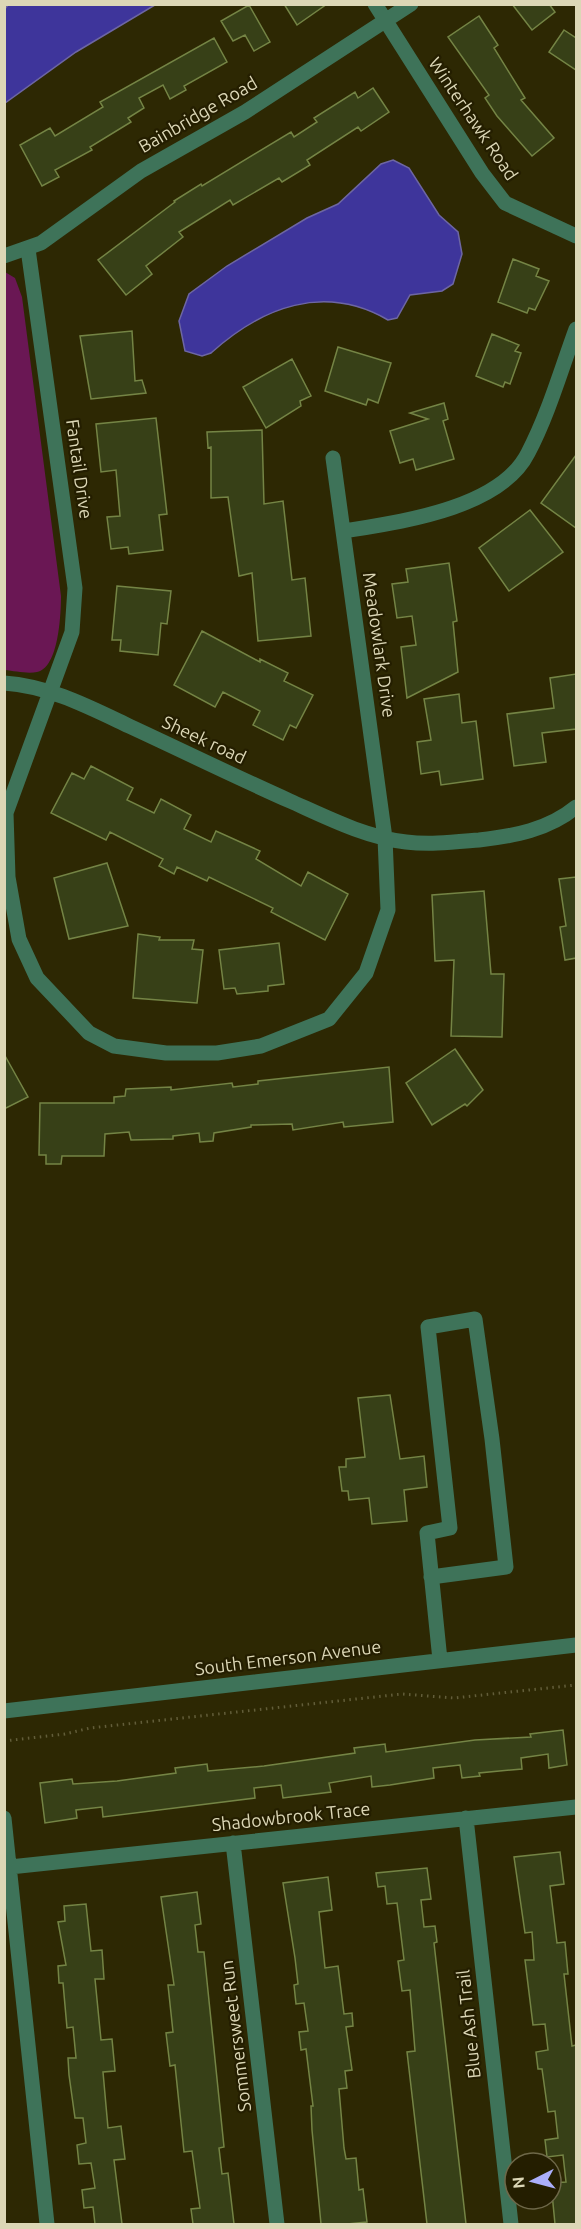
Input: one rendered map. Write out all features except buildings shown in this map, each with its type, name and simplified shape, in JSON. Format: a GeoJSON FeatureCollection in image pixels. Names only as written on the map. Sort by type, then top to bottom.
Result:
{"type":"FeatureCollection","features":[{"type":"Feature","properties":{"kind":"street","name":"Winterhawk Road"},"geometry":{"type":"LineString","coordinates":[[375,4],[482,173],[506,203],[576,236]]}},
{"type":"Feature","properties":{"kind":"street","name":"Bainbridge Road"},"geometry":{"type":"LineString","coordinates":[[4,256],[41,243],[141,171],[245,112],[411,4]]}},
{"type":"Feature","properties":{"kind":"street","name":"Fantail Drive"},"geometry":{"type":"LineString","coordinates":[[28,249],[75,588],[72,632],[6,813],[8,877],[19,939],[37,978],[90,1033],[114,1046],[166,1053],[217,1053],[261,1046],[329,1019],[366,973],[379,940],[388,910],[385,838]]}},
{"type":"Feature","properties":{"kind":"street"},"geometry":{"type":"LineString","coordinates":[[344,531],[407,520],[445,509],[479,496],[507,478],[528,455],[576,329]]}},
{"type":"Feature","properties":{"kind":"street","name":"Meadowlark Drive"},"geometry":{"type":"LineString","coordinates":[[333,458],[385,838]]}},
{"type":"Feature","properties":{"kind":"street","name":"Sheek road"},"geometry":{"type":"LineString","coordinates":[[4,683],[69,698],[329,819],[385,838],[408,843],[447,843],[506,837],[537,830],[564,817],[576,807]]}},
{"type":"Feature","properties":{"kind":"street"},"geometry":{"type":"LineString","coordinates":[[431,1577],[506,1567],[492,1439],[475,1319],[428,1326],[450,1528],[427,1533],[431,1577],[440,1660]]}},
{"type":"Feature","properties":{"kind":"street","name":"South Emerson Avenue"},"geometry":{"type":"LineString","coordinates":[[4,1711],[576,1646]]}},
{"type":"Feature","properties":{"kind":"street","name":"Shadowbrook Trace"},"geometry":{"type":"LineString","coordinates":[[10,1867],[576,1807]]}},
{"type":"Feature","properties":{"kind":"street"},"geometry":{"type":"LineString","coordinates":[[4,1818],[47,2224]]}},
{"type":"Feature","properties":{"kind":"street","name":"Blue Ash Trail"},"geometry":{"type":"LineString","coordinates":[[466,1818],[511,2224]]}},
{"type":"Feature","properties":{"kind":"street","name":"Sommersweet Run"},"geometry":{"type":"LineString","coordinates":[[233,1843],[277,2224]]}},
{"type":"Feature","properties":{"kind":"path"},"geometry":{"type":"LineString","coordinates":[[4,1741],[65,1734],[90,1728],[402,1694],[454,1698],[576,1685]]}},
{"type":"Feature","properties":{"kind":"shaded area"},"geometry":{"type":"Polygon","coordinates":[[[8,5],[155,5],[76,52],[5,103],[4,10],[8,5]]]}},
{"type":"Feature","properties":{"kind":"shaded area"},"geometry":{"type":"Polygon","coordinates":[[[393,160],[409,168],[439,215],[458,232],[462,254],[453,284],[442,291],[410,295],[397,318],[388,320],[364,309],[341,303],[317,302],[295,305],[251,323],[211,353],[202,356],[185,351],[179,321],[189,294],[227,266],[307,218],[338,204],[381,164],[393,160]]]}},
{"type":"Feature","properties":{"kind":"shaded area"},"geometry":{"type":"Polygon","coordinates":[[[5,272],[15,278],[22,297],[61,596],[59,626],[54,651],[44,668],[33,673],[5,670],[5,272]]]}}]}
